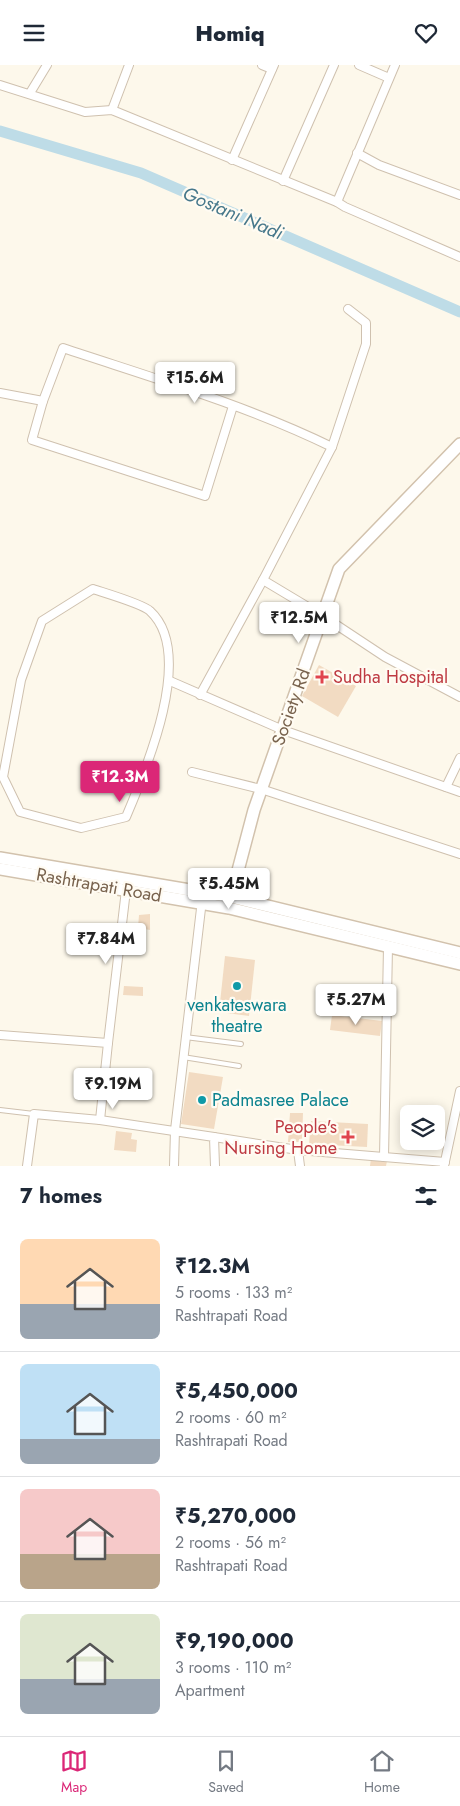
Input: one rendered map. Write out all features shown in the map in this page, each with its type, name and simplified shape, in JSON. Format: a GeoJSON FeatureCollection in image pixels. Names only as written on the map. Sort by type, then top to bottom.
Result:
{"type":"FeatureCollection","features":[{"type":"Feature","properties":{"kind":"street"},"geometry":{"type":"LineString","coordinates":[[30,93],[47,65]]}},
{"type":"Feature","properties":{"kind":"street"},"geometry":{"type":"LineString","coordinates":[[112,110],[129,65]]}},
{"type":"Feature","properties":{"kind":"street"},"geometry":{"type":"LineString","coordinates":[[232,160],[273,67],[262,65]]}},
{"type":"Feature","properties":{"kind":"street"},"geometry":{"type":"LineString","coordinates":[[283,181],[334,65]]}},
{"type":"Feature","properties":{"kind":"street"},"geometry":{"type":"LineString","coordinates":[[359,65],[389,78]]}},
{"type":"Feature","properties":{"kind":"street"},"geometry":{"type":"LineString","coordinates":[[338,202],[395,65]]}},
{"type":"Feature","properties":{"kind":"street"},"geometry":{"type":"LineString","coordinates":[[0,85],[85,112],[112,110],[338,202],[345,207],[460,257]]}},
{"type":"Feature","properties":{"kind":"street"},"geometry":{"type":"LineString","coordinates":[[357,153],[379,165],[460,195]]}},
{"type":"Feature","properties":{"kind":"street"},"geometry":{"type":"LineString","coordinates":[[200,695],[263,580],[332,447],[366,344],[366,323],[348,309]]}},
{"type":"Feature","properties":{"kind":"street"},"geometry":{"type":"LineString","coordinates":[[233,405],[205,496],[32,440],[43,401],[63,349],[233,405],[292,427],[332,447]]}},
{"type":"Feature","properties":{"kind":"street"},"geometry":{"type":"LineString","coordinates":[[0,393],[43,401]]}},
{"type":"Feature","properties":{"kind":"street","name":"Society Rd"},"geometry":{"type":"LineString","coordinates":[[231,897],[261,789],[340,569],[460,444]]}},
{"type":"Feature","properties":{"kind":"street"},"geometry":{"type":"LineString","coordinates":[[263,580],[323,616],[385,657],[460,697]]}},
{"type":"Feature","properties":{"kind":"street"},"geometry":{"type":"LineString","coordinates":[[93,589],[150,610],[166,636],[170,681],[148,765],[126,817],[81,828],[20,813],[3,777],[21,680],[42,621],[93,589]]}},
{"type":"Feature","properties":{"kind":"street"},"geometry":{"type":"LineString","coordinates":[[170,681],[283,729],[460,792]]}},
{"type":"Feature","properties":{"kind":"street"},"geometry":{"type":"LineString","coordinates":[[446,787],[460,758]]}},
{"type":"Feature","properties":{"kind":"street"},"geometry":{"type":"LineString","coordinates":[[192,771],[261,789],[460,854]]}},
{"type":"Feature","properties":{"kind":"street","name":"Rashtrapati Road"},"geometry":{"type":"LineString","coordinates":[[0,858],[202,898],[460,964]]}},
{"type":"Feature","properties":{"kind":"street","name":"Rashtrapati Road"},"geometry":{"type":"LineString","coordinates":[[0,869],[126,890],[202,898],[231,897],[460,953]]}},
{"type":"Feature","properties":{"kind":"street"},"geometry":{"type":"LineString","coordinates":[[100,1120],[126,890]]}},
{"type":"Feature","properties":{"kind":"street"},"geometry":{"type":"LineString","coordinates":[[174,1166],[175,1129],[202,898]]}},
{"type":"Feature","properties":{"kind":"street"},"geometry":{"type":"LineString","coordinates":[[384,1157],[388,947]]}},
{"type":"Feature","properties":{"kind":"street"},"geometry":{"type":"LineString","coordinates":[[0,1035],[108,1043]]}},
{"type":"Feature","properties":{"kind":"street"},"geometry":{"type":"LineString","coordinates":[[27,1166],[34,1114],[175,1129],[298,1150],[444,1164],[460,1091]]}},
{"type":"Feature","properties":{"kind":"street"},"geometry":{"type":"LineString","coordinates":[[214,1137],[215,1166]]}},
{"type":"Feature","properties":{"kind":"street"},"geometry":{"type":"LineString","coordinates":[[298,1150],[300,1166]]}},
{"type":"Feature","properties":{"kind":"lane"},"geometry":{"type":"LineString","coordinates":[[185,1037],[241,1044]]}},
{"type":"Feature","properties":{"kind":"lane"},"geometry":{"type":"LineString","coordinates":[[183,1057],[239,1066]]}},
{"type":"Feature","properties":{"kind":"lane"},"geometry":{"type":"LineString","coordinates":[[0,1109],[34,1114]]}},
{"type":"Feature","properties":{"kind":"building"},"geometry":{"type":"Polygon","coordinates":[[[319,665],[356,686],[338,717],[302,696],[319,665]]]}},
{"type":"Feature","properties":{"kind":"building"},"geometry":{"type":"Polygon","coordinates":[[[150,914],[150,930],[138,928],[139,915],[150,914]]]}},
{"type":"Feature","properties":{"kind":"building","name":"venkateswara theatre"},"geometry":{"type":"Polygon","coordinates":[[[225,956],[255,960],[249,1016],[219,1012],[225,956]]]}},
{"type":"Feature","properties":{"kind":"building"},"geometry":{"type":"Polygon","coordinates":[[[124,986],[143,987],[143,996],[123,995],[124,986]]]}},
{"type":"Feature","properties":{"kind":"building"},"geometry":{"type":"Polygon","coordinates":[[[332,1015],[382,1021],[380,1036],[330,1030],[332,1015]]]}},
{"type":"Feature","properties":{"kind":"building","name":"Padmasree Palace"},"geometry":{"type":"Polygon","coordinates":[[[189,1072],[223,1077],[214,1129],[181,1124],[189,1072]]]}},
{"type":"Feature","properties":{"kind":"building"},"geometry":{"type":"Polygon","coordinates":[[[290,1113],[303,1113],[302,1142],[288,1142],[290,1113]]]}},
{"type":"Feature","properties":{"kind":"building"},"geometry":{"type":"Polygon","coordinates":[[[311,1121],[368,1124],[367,1147],[309,1144],[311,1121]]]}},
{"type":"Feature","properties":{"kind":"building"},"geometry":{"type":"Polygon","coordinates":[[[116,1131],[132,1133],[131,1139],[137,1140],[136,1152],[114,1150],[116,1131]]]}},
{"type":"Feature","properties":{"kind":"building"},"geometry":{"type":"Polygon","coordinates":[[[371,1158],[387,1161],[386,1166],[370,1166],[371,1158]]]}},
{"type":"Feature","properties":{"kind":"waterway","name":"Gostani Nadi"},"geometry":{"type":"LineString","coordinates":[[0,131],[141,173],[460,312]]}},
{"type":"Feature","properties":{"kind":"place","name":"Sudha Hospital"},"geometry":{"type":"Point","coordinates":[322,677]}},
{"type":"Feature","properties":{"kind":"place","name":"venkateswara theatre"},"geometry":{"type":"Point","coordinates":[237,986]}},
{"type":"Feature","properties":{"kind":"place","name":"Padmasree Palace"},"geometry":{"type":"Point","coordinates":[202,1100]}},
{"type":"Feature","properties":{"kind":"place","name":"People's Nursing Home"},"geometry":{"type":"Point","coordinates":[348,1137]}}]}
